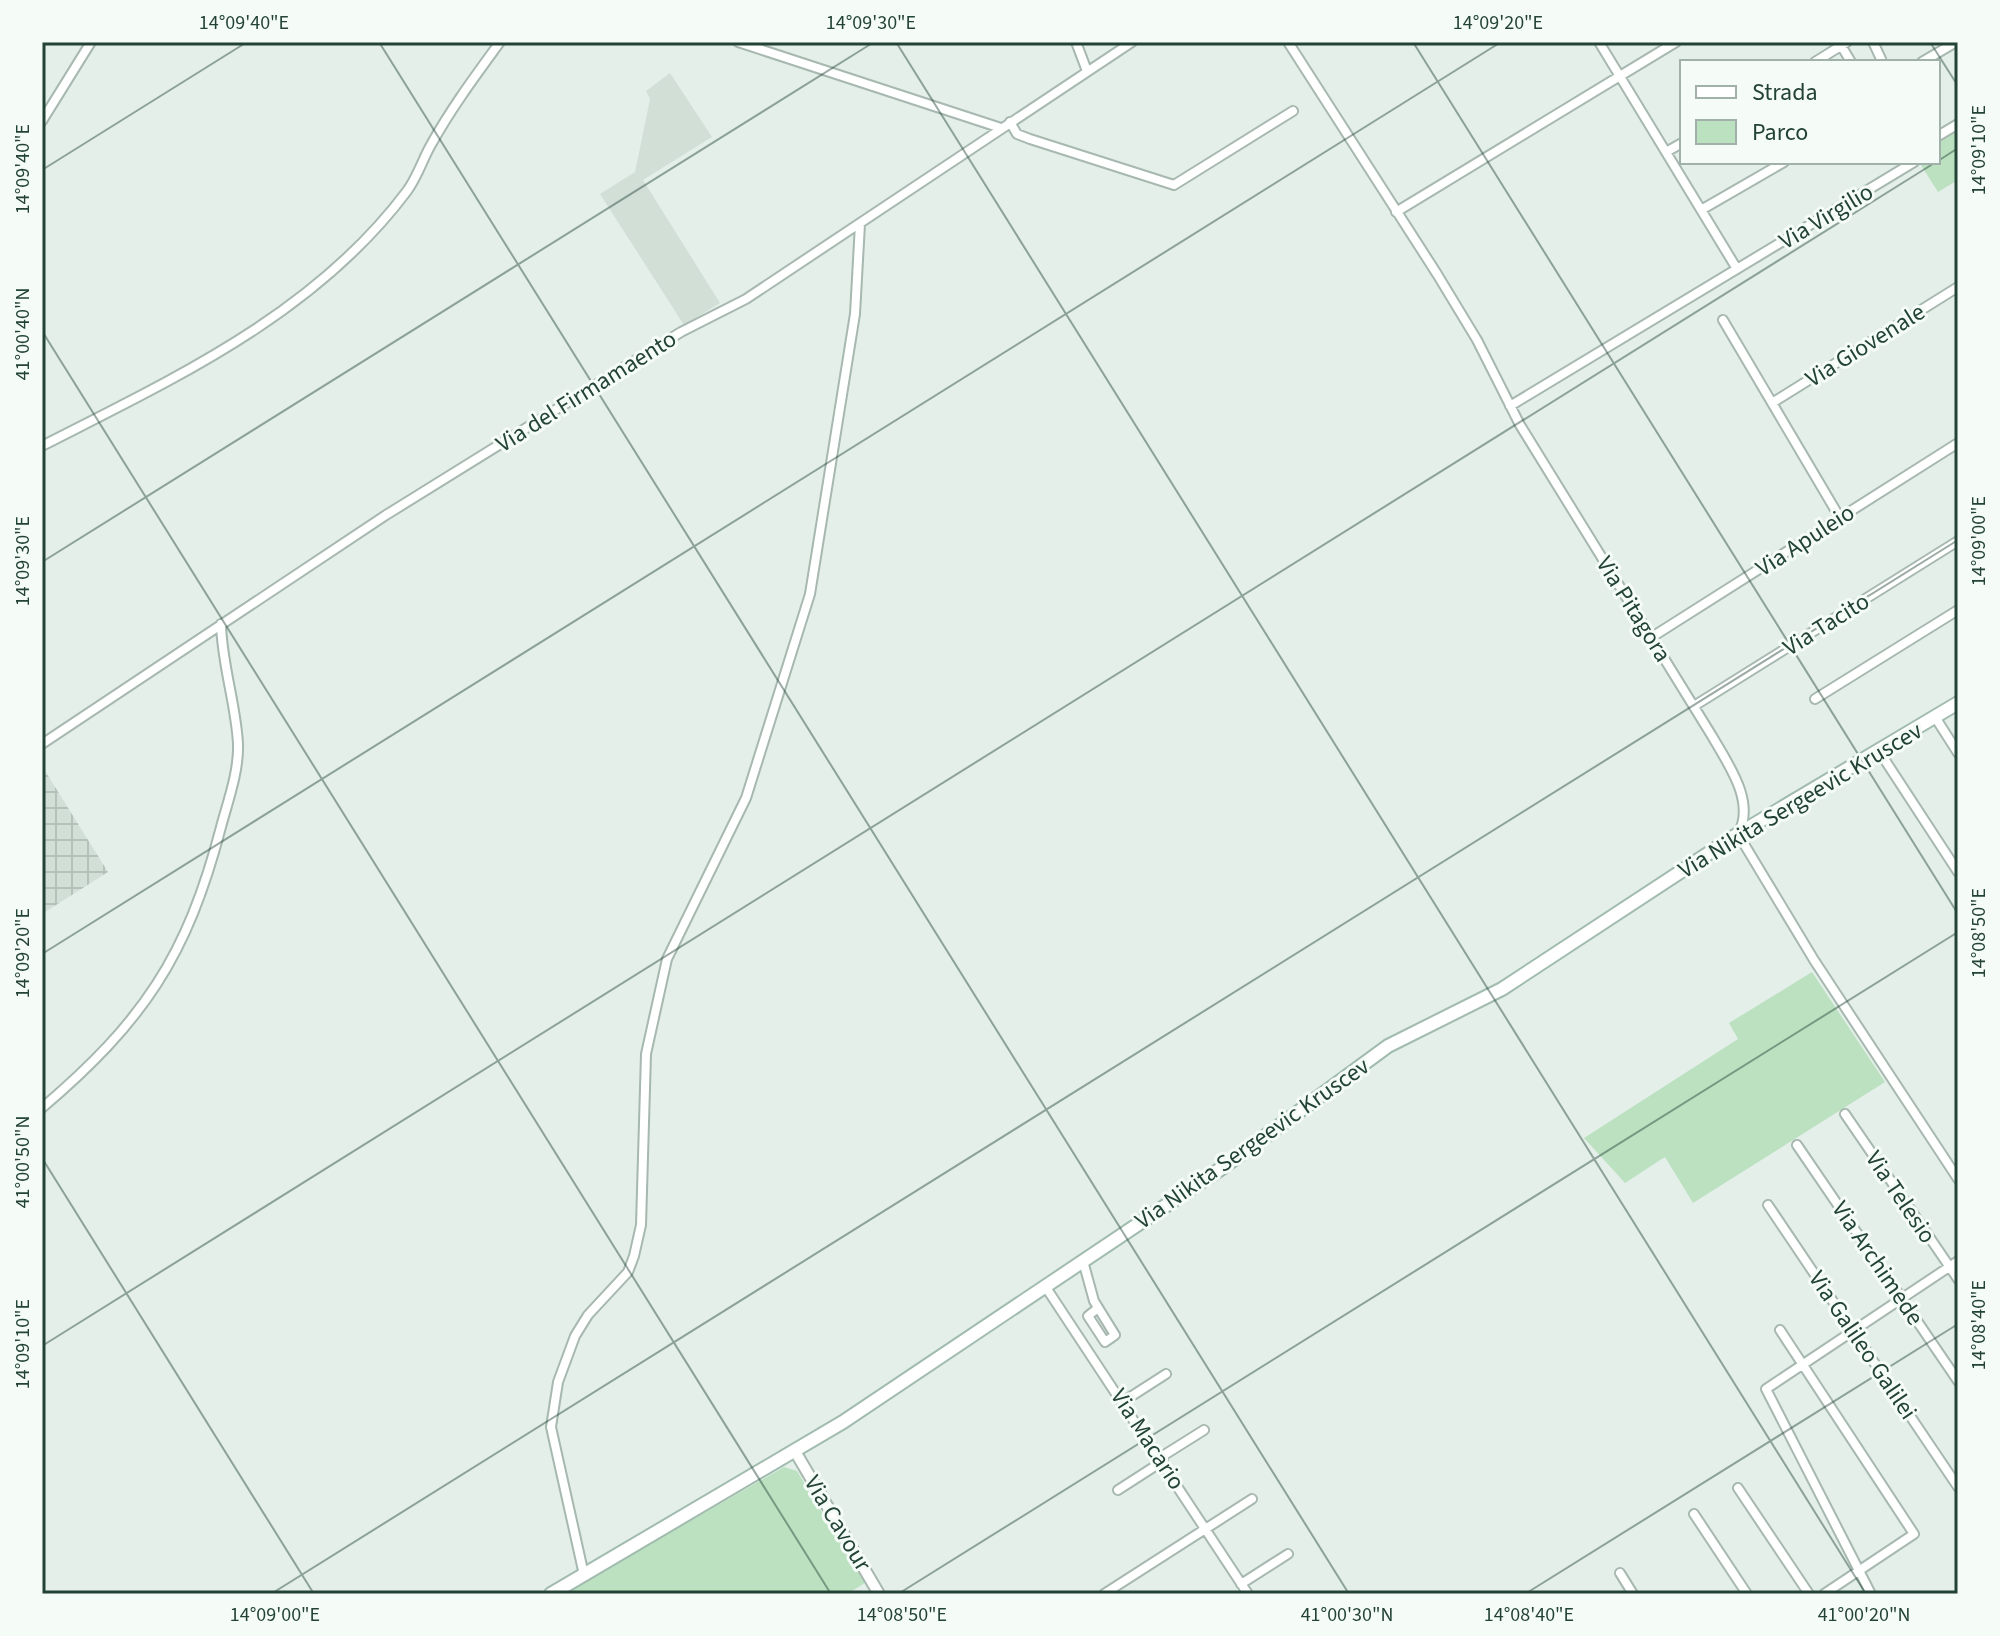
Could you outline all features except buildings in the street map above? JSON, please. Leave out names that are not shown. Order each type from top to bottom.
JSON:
[{"type":"main road","name":"Via Nikita Sergeevic Kruscev","points":[[551,1594],[796,1453],[1222,1168],[1388,1046],[1511,983],[1738,834],[1958,703]]},
{"type":"street","points":[[42,121],[91,42]]},
{"type":"street","points":[[42,446],[111,414],[200,364],[321,282],[350,255],[407,190],[452,110],[500,42]]},
{"type":"street","points":[[738,42],[1005,125],[1030,139],[1174,185],[1293,111]]},
{"type":"street","points":[[1076,42],[1087,71]]},
{"type":"street","name":"Via del Firmamaento","points":[[42,744],[473,461],[681,332],[746,299],[1132,42]]},
{"type":"street","name":"Via Pitagora","points":[[1288,42],[1477,340],[1510,406],[1735,778],[1744,806],[1743,824],[1738,834]]},
{"type":"street","points":[[1599,42],[1737,269]]},
{"type":"street","points":[[1396,212],[1676,42]]},
{"type":"street","points":[[1873,42],[1881,59]]},
{"type":"street","points":[[1925,60],[1956,42]]},
{"type":"street","points":[[1818,60],[1842,43]]},
{"type":"street","points":[[1940,135],[1958,124]]},
{"type":"street","points":[[1666,152],[1680,144]]},
{"type":"street","points":[[1701,210],[1781,164]]},
{"type":"street","name":"Via Virgilio","points":[[1510,406],[1911,164]]},
{"type":"street","points":[[584,1575],[551,1427],[553,1405],[575,1336],[588,1315],[628,1272],[634,1256],[641,1225],[646,1054],[667,959],[746,798],[810,594],[855,314],[860,224]]},
{"type":"street","name":"Via Giovenale","points":[[1772,403],[1958,287]]},
{"type":"street","points":[[1723,320],[1840,518]]},
{"type":"street","name":"Via Apuleio","points":[[1652,637],[1958,443]]},
{"type":"street","name":"Via Tacito","points":[[1694,706],[1958,541]]},
{"type":"street","points":[[1815,699],[1958,610]]},
{"type":"street","points":[[42,1108],[122,1034],[157,986],[183,940],[212,863],[238,746],[222,652],[221,624]]},
{"type":"street","points":[[1935,717],[1958,753]]},
{"type":"street","points":[[1879,751],[1958,872]]},
{"type":"street","points":[[1738,834],[1814,960],[1958,1179]]},
{"type":"street","name":"Via Telesio","points":[[1845,1114],[1958,1279]]},
{"type":"street","name":"Via Archimede","points":[[1797,1145],[1958,1381]]},
{"type":"street","name":"Via Galileo Galilei","points":[[1768,1205],[1958,1487]]},
{"type":"street","points":[[1083,1261],[1098,1308],[1115,1335],[1105,1342],[1088,1316],[1098,1308]]},
{"type":"street","points":[[1871,1594],[1766,1389],[1958,1261]]},
{"type":"street","name":"Via Macario","points":[[1045,1286],[1124,1401],[1248,1594]]},
{"type":"street","points":[[1780,1330],[1914,1534],[1824,1594]]},
{"type":"street","points":[[1087,1347],[1102,1337]]},
{"type":"street","points":[[1124,1401],[1166,1374]]},
{"type":"street","points":[[1118,1490],[1204,1430]]},
{"type":"street","name":"Via Cavour","points":[[796,1453],[879,1594]]},
{"type":"street","points":[[1738,1488],[1809,1594]]},
{"type":"street","points":[[1104,1594],[1252,1499]]},
{"type":"street","points":[[1694,1514],[1747,1594]]},
{"type":"street","points":[[1241,1584],[1288,1554]]},
{"type":"street","points":[[1620,1573],[1633,1594]]},
{"type":"shaded area","points":[[670,73],[712,137],[643,180],[720,303],[684,325],[600,194],[635,172],[650,99],[646,91]]},
{"type":"shaded area","points":[[42,766],[108,872],[42,914]]},
{"type":"green space","points":[[1958,128],[1958,180],[1938,192],[1920,164],[1940,164],[1940,140]]},
{"type":"green space","points":[[1812,972],[1885,1082],[1693,1203],[1665,1157],[1625,1183],[1584,1138],[1738,1039],[1729,1023]]},
{"type":"green space","points":[[784,1467],[797,1471],[865,1583],[847,1594],[563,1594]]}]
